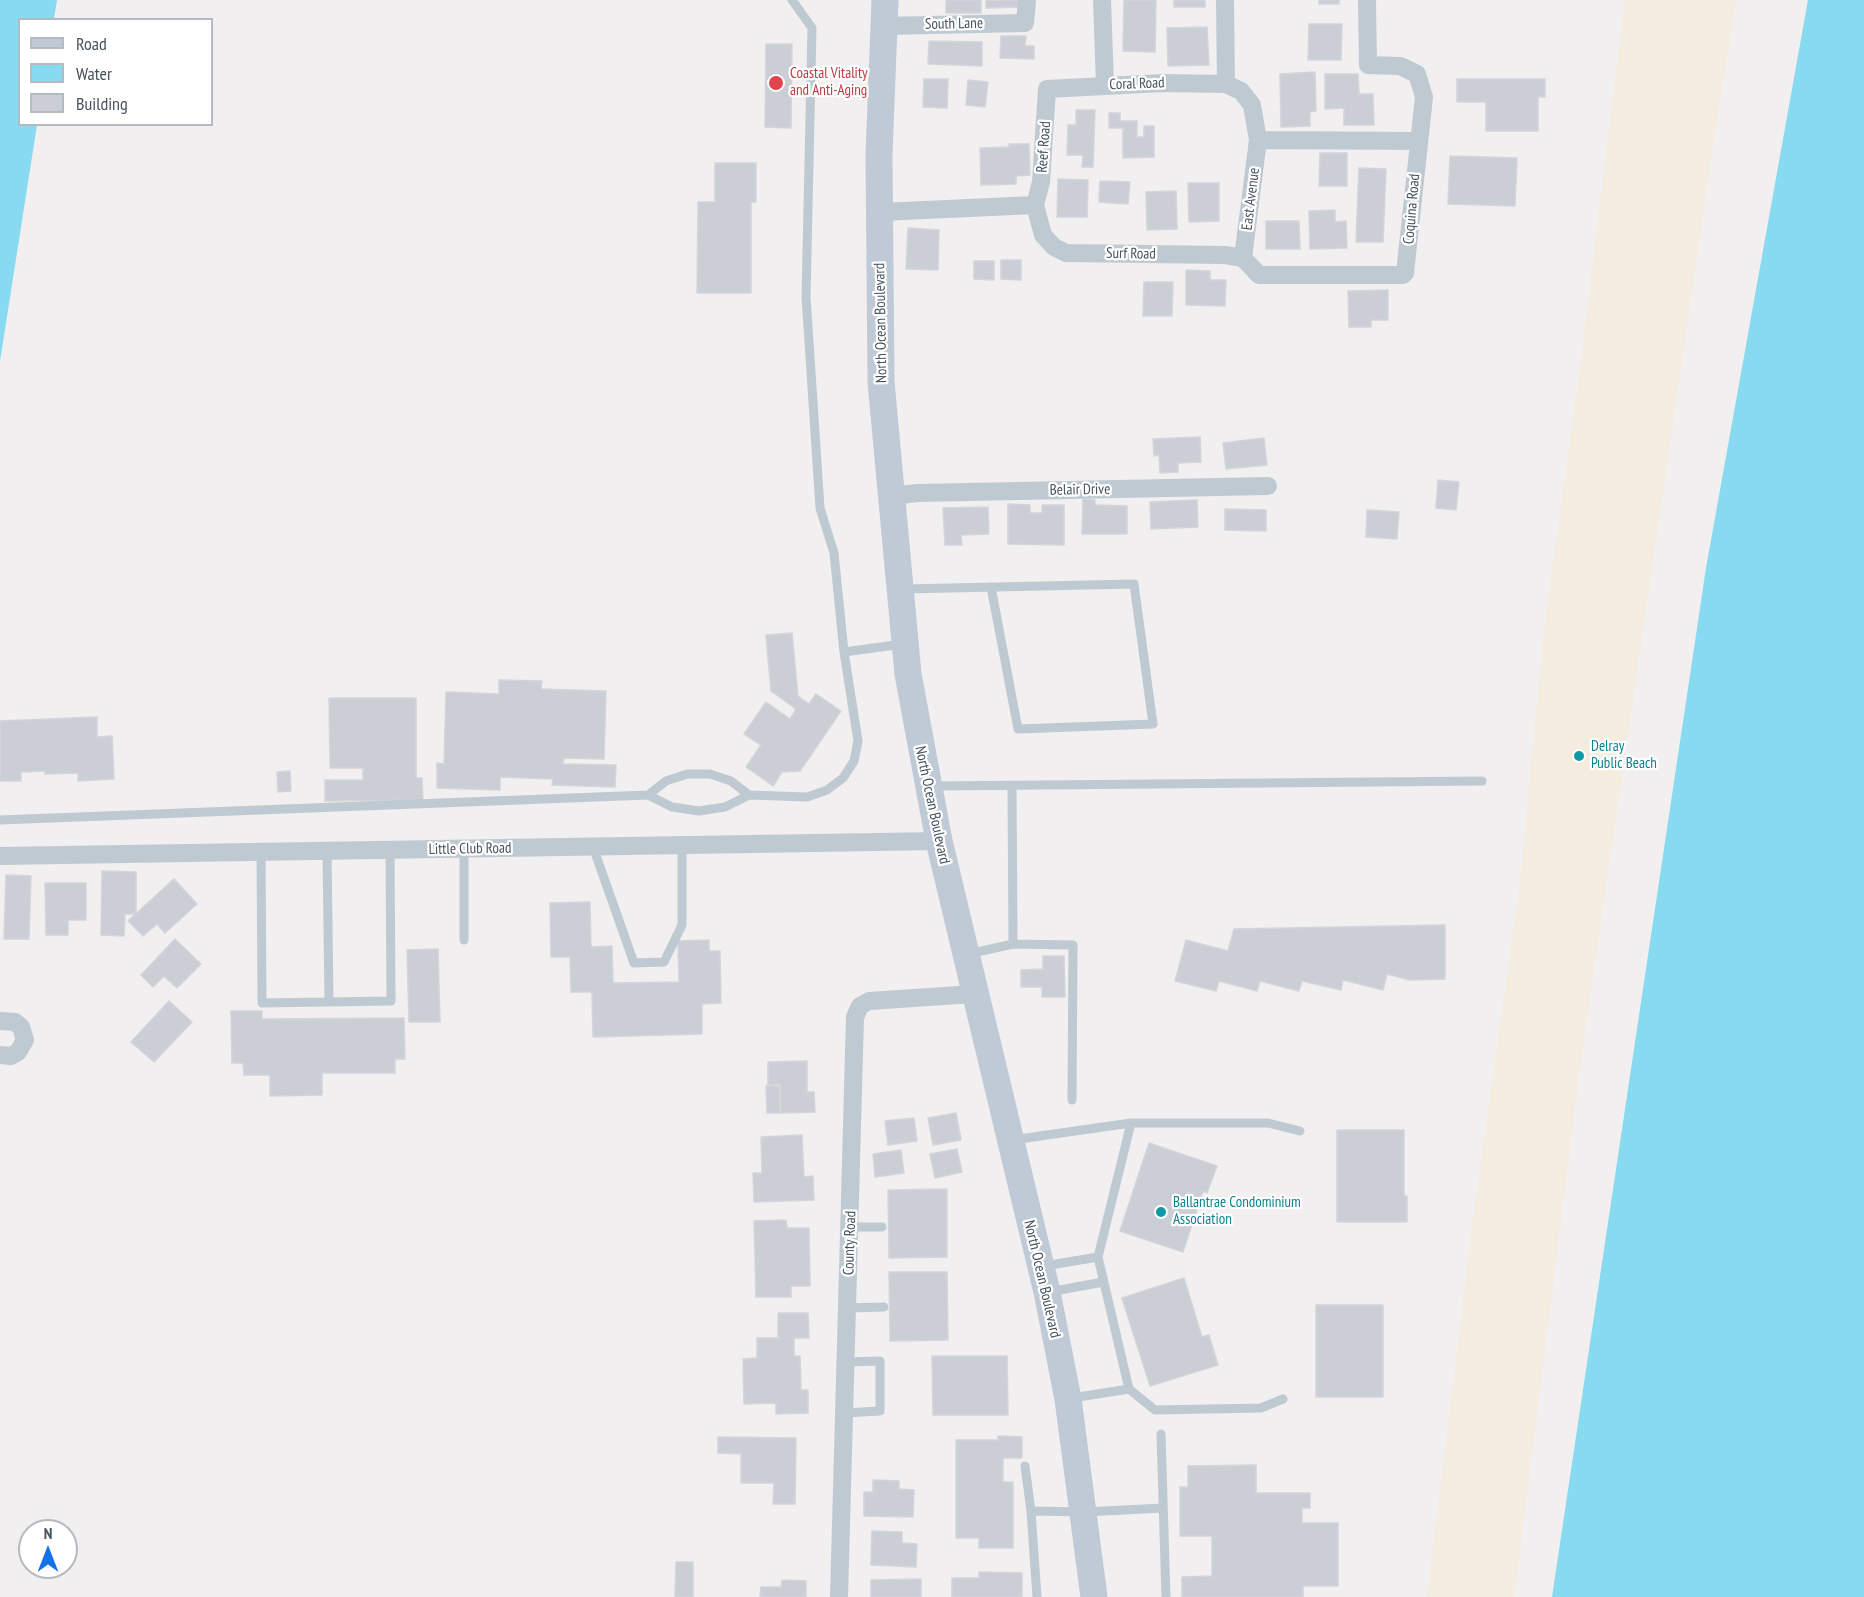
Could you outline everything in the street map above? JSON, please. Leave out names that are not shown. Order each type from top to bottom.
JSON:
[{"type":"main road","name":"North Ocean Boulevard","points":[[884,13],[879,154],[881,382],[898,589],[915,722],[939,841],[1043,1279],[1068,1399],[1085,1512],[1094,1597]]},
{"type":"street","name":"South Lane","points":[[884,13],[1026,23],[1028,0]]},
{"type":"street","points":[[1102,0],[1105,85]]},
{"type":"street","points":[[1225,0],[1226,84]]},
{"type":"street","name":"Coquina Road","points":[[1243,258],[1259,275],[1403,275],[1406,273],[1424,97],[1417,74],[1400,66],[1368,65],[1367,0]]},
{"type":"street","name":"Coral Road","points":[[1047,88],[1226,84]]},
{"type":"street","name":"East Avenue","points":[[1226,84],[1241,91],[1252,105],[1258,140],[1243,258]]},
{"type":"street","name":"Reef Road","points":[[1035,205],[1041,182],[1047,88]]},
{"type":"street","points":[[1258,140],[1418,141]]},
{"type":"street","points":[[880,212],[1035,205]]},
{"type":"street","name":"Surf Road","points":[[1035,205],[1043,235],[1054,247],[1066,253],[1225,255],[1243,258]]},
{"type":"street","name":"Belair Drive","points":[[891,496],[918,493],[1268,486]]},
{"type":"street","name":"Little Club Road","points":[[0,856],[939,841]]},
{"type":"street","name":"County Road","points":[[839,1597],[855,1017],[860,1006],[869,1001],[884,998],[955,997],[974,994]]},
{"type":"street","points":[[0,1021],[15,1022],[21,1026],[25,1040],[18,1052],[11,1056],[0,1055]]},
{"type":"lane","points":[[0,820],[648,795],[672,807],[699,811],[725,807],[749,795],[807,797],[827,790],[843,778],[854,761],[858,741],[844,652],[834,553],[819,508],[806,297],[812,28],[792,0]]},
{"type":"lane","points":[[898,589],[992,587],[1134,584],[1153,724],[1018,729],[992,587]]},
{"type":"lane","points":[[844,652],[905,644]]},
{"type":"lane","points":[[648,795],[666,781],[687,774],[710,774],[731,781],[749,795]]},
{"type":"lane","points":[[928,786],[1482,781]]},
{"type":"lane","points":[[1012,786],[1013,944]]},
{"type":"lane","points":[[593,847],[634,963],[664,962],[682,925],[682,846]]},
{"type":"lane","points":[[464,849],[464,940]]},
{"type":"lane","points":[[261,852],[262,1003],[329,1002],[391,1001],[390,850]]},
{"type":"lane","points":[[327,851],[329,1002]]},
{"type":"lane","points":[[965,955],[1013,944],[1073,945],[1072,1100]]},
{"type":"lane","points":[[1010,1141],[1131,1123],[1268,1123],[1300,1131]]},
{"type":"lane","points":[[1131,1123],[1098,1257],[1129,1389],[1155,1410],[1261,1408],[1283,1399]]},
{"type":"lane","points":[[850,1227],[882,1227]]},
{"type":"lane","points":[[1043,1279],[1098,1257]]},
{"type":"lane","points":[[1043,1279],[1103,1282]]},
{"type":"lane","points":[[848,1308],[884,1307]]},
{"type":"lane","points":[[844,1413],[880,1411],[880,1361],[846,1362]]},
{"type":"lane","points":[[1068,1399],[1129,1389]]},
{"type":"lane","points":[[1161,1434],[1166,1597]]},
{"type":"lane","points":[[1026,1466],[1037,1597]]},
{"type":"lane","points":[[1031,1511],[1085,1512],[1163,1508]]},
{"type":"sand","name":"Delray Public Beach","points":[[1625,0],[1736,0],[1580,1067],[1514,1597],[1427,1597],[1473,1219],[1520,882],[1544,629],[1578,383]]},
{"type":"water","points":[[0,0],[57,0],[54,18],[18,18],[18,126],[37,126],[0,361]]},
{"type":"water","points":[[1808,0],[1864,0],[1864,1597],[1552,1597],[1706,568]]},
{"type":"building","points":[[946,0],[981,0],[981,13],[946,13]]},
{"type":"building","points":[[986,0],[1020,0],[1020,7],[986,8]]},
{"type":"building","points":[[1124,0],[1156,0],[1155,52],[1123,51]]},
{"type":"building","points":[[1174,0],[1205,0],[1205,7],[1174,7]]},
{"type":"building","points":[[1319,0],[1339,0],[1339,4],[1319,4]]},
{"type":"building","points":[[1309,24],[1342,24],[1341,60],[1308,60]]},
{"type":"building","points":[[1207,27],[1209,65],[1168,66],[1167,28]]},
{"type":"building","points":[[1001,36],[1026,36],[1025,46],[1034,46],[1034,59],[1000,58]]},
{"type":"building","points":[[929,41],[982,42],[982,66],[928,64]]},
{"type":"building","points":[[766,44],[792,44],[791,128],[765,127]]},
{"type":"building","points":[[1315,72],[1316,111],[1310,112],[1310,126],[1281,127],[1280,74]]},
{"type":"building","points":[[1325,74],[1358,74],[1359,94],[1373,94],[1374,125],[1344,125],[1344,108],[1325,109]]},
{"type":"building","points":[[924,79],[948,79],[947,108],[923,107]]},
{"type":"building","points":[[1457,79],[1545,79],[1545,97],[1538,97],[1538,131],[1486,131],[1486,102],[1457,102]]},
{"type":"building","points":[[968,80],[988,82],[985,107],[966,105]]},
{"type":"building","points":[[1076,110],[1095,110],[1093,167],[1082,167],[1083,155],[1067,155],[1068,125],[1076,125]]},
{"type":"building","points":[[1109,113],[1120,113],[1120,121],[1137,121],[1137,137],[1144,137],[1144,126],[1154,126],[1154,157],[1123,158],[1123,128],[1109,128]]},
{"type":"building","points":[[1009,144],[1029,144],[1030,175],[1016,176],[1016,184],[981,185],[980,148],[1009,147]]},
{"type":"building","points":[[1320,153],[1347,153],[1347,186],[1319,186]]},
{"type":"building","points":[[1450,156],[1517,158],[1515,206],[1448,204]]},
{"type":"building","points":[[715,163],[756,163],[756,202],[751,202],[751,293],[697,293],[698,202],[715,202]]},
{"type":"building","points":[[1359,168],[1386,169],[1383,242],[1356,242]]},
{"type":"building","points":[[1058,179],[1088,180],[1087,217],[1057,217]]},
{"type":"building","points":[[1100,181],[1130,182],[1128,204],[1099,202]]},
{"type":"building","points":[[1188,183],[1219,183],[1219,221],[1189,222]]},
{"type":"building","points":[[1176,191],[1177,229],[1147,230],[1146,192]]},
{"type":"building","points":[[1335,210],[1335,222],[1346,221],[1347,248],[1310,249],[1309,211]]},
{"type":"building","points":[[1266,221],[1299,221],[1300,249],[1266,249]]},
{"type":"building","points":[[908,228],[939,230],[938,270],[906,269]]},
{"type":"building","points":[[1001,260],[1021,260],[1021,280],[1001,279]]},
{"type":"building","points":[[974,261],[994,261],[994,280],[974,279]]},
{"type":"building","points":[[1186,270],[1210,271],[1210,280],[1226,280],[1225,306],[1186,305]]},
{"type":"building","points":[[1144,282],[1173,282],[1172,316],[1143,316]]},
{"type":"building","points":[[1388,290],[1388,320],[1371,320],[1371,327],[1349,327],[1348,291]]},
{"type":"building","points":[[1200,437],[1201,462],[1178,463],[1178,472],[1160,473],[1159,455],[1154,456],[1153,439]]},
{"type":"building","points":[[1264,438],[1267,465],[1226,469],[1223,443]]},
{"type":"building","points":[[1438,480],[1459,482],[1456,510],[1436,508]]},
{"type":"building","points":[[1083,499],[1095,500],[1095,505],[1127,506],[1127,534],[1082,534]]},
{"type":"building","points":[[1197,500],[1198,527],[1151,529],[1150,502]]},
{"type":"building","points":[[1008,504],[1030,505],[1030,513],[1042,513],[1042,505],[1064,505],[1064,545],[1008,544]]},
{"type":"building","points":[[988,507],[989,534],[961,535],[962,545],[945,545],[943,508]]},
{"type":"building","points":[[1225,509],[1266,510],[1266,531],[1225,530]]},
{"type":"building","points":[[1367,510],[1399,512],[1397,539],[1366,537]]},
{"type":"building","points":[[792,633],[798,696],[809,704],[816,694],[841,711],[800,771],[782,772],[773,786],[746,767],[761,745],[744,734],[766,702],[790,719],[796,709],[771,691],[766,635]]},
{"type":"building","points":[[499,680],[542,681],[541,689],[606,691],[604,759],[564,758],[563,764],[616,765],[615,787],[552,785],[553,779],[500,777],[500,790],[437,788],[437,763],[444,764],[446,692],[499,694]]},
{"type":"building","points":[[329,698],[416,698],[416,778],[422,778],[423,800],[325,801],[325,780],[363,780],[363,768],[330,768]]},
{"type":"building","points":[[97,717],[97,737],[112,736],[114,779],[78,781],[78,773],[45,774],[45,771],[21,772],[21,781],[0,781],[0,721]]},
{"type":"building","points":[[290,771],[291,791],[278,792],[277,772]]},
{"type":"building","points":[[102,871],[136,872],[136,914],[125,914],[124,936],[101,935]]},
{"type":"building","points":[[6,875],[31,876],[29,939],[4,939]]},
{"type":"building","points":[[174,879],[197,904],[165,933],[157,924],[143,936],[128,921]]},
{"type":"building","points":[[45,883],[86,883],[86,920],[68,920],[68,935],[46,935]]},
{"type":"building","points":[[590,902],[591,947],[612,946],[613,983],[679,982],[678,941],[709,940],[709,951],[720,951],[721,1003],[702,1004],[702,1034],[593,1037],[592,992],[571,992],[570,957],[551,957],[550,903]]},
{"type":"building","points":[[1445,925],[1445,979],[1410,980],[1387,974],[1383,990],[1343,980],[1341,990],[1302,981],[1299,991],[1260,981],[1257,991],[1219,981],[1216,991],[1175,981],[1186,940],[1228,951],[1234,929]]},
{"type":"building","points":[[175,939],[201,964],[177,988],[164,976],[153,987],[141,975]]},
{"type":"building","points":[[438,949],[440,1022],[409,1022],[407,950]]},
{"type":"building","points":[[1043,956],[1064,956],[1065,997],[1042,997],[1042,987],[1021,987],[1021,970],[1043,969]]},
{"type":"building","points":[[169,1001],[192,1022],[154,1062],[131,1042]]},
{"type":"building","points":[[231,1011],[262,1011],[262,1019],[404,1018],[405,1059],[395,1059],[395,1073],[322,1073],[322,1095],[270,1096],[270,1075],[244,1075],[243,1063],[232,1063]]},
{"type":"building","points":[[807,1061],[807,1092],[814,1092],[815,1112],[781,1113],[780,1084],[768,1085],[768,1062]]},
{"type":"building","points":[[766,1086],[779,1086],[780,1113],[767,1113]]},
{"type":"building","points":[[956,1113],[961,1140],[933,1145],[928,1118]]},
{"type":"building","points":[[914,1118],[917,1141],[888,1145],[885,1121]]},
{"type":"building","points":[[1337,1130],[1404,1130],[1404,1196],[1407,1196],[1407,1222],[1337,1222]]},
{"type":"building","points":[[802,1135],[804,1177],[813,1176],[814,1200],[754,1202],[753,1173],[762,1173],[761,1137]]},
{"type":"building","name":"Ballantrae Condominium Association","points":[[1149,1143],[1217,1166],[1207,1193],[1203,1191],[1183,1252],[1120,1231]]},
{"type":"building","points":[[957,1149],[962,1172],[935,1178],[930,1154]]},
{"type":"building","points":[[901,1150],[904,1173],[875,1177],[873,1154]]},
{"type":"building","points":[[947,1189],[947,1257],[889,1258],[888,1190]]},
{"type":"building","points":[[786,1220],[787,1228],[809,1228],[810,1286],[791,1286],[791,1297],[756,1297],[754,1221]]},
{"type":"building","points":[[889,1272],[947,1272],[948,1340],[890,1341]]},
{"type":"building","points":[[1184,1278],[1202,1337],[1209,1335],[1218,1365],[1150,1386],[1122,1298]]},
{"type":"building","points":[[1316,1305],[1383,1305],[1383,1397],[1316,1397]]},
{"type":"building","points":[[778,1313],[808,1313],[809,1338],[794,1338],[794,1356],[800,1356],[801,1390],[808,1390],[808,1413],[776,1414],[776,1403],[744,1404],[743,1359],[757,1358],[757,1338],[778,1338]]},
{"type":"building","points":[[932,1356],[1007,1356],[1008,1415],[933,1415]]},
{"type":"building","points":[[998,1436],[1022,1437],[1022,1458],[1003,1458],[1003,1482],[1013,1482],[1013,1548],[979,1548],[979,1538],[956,1538],[956,1440],[998,1440]]},
{"type":"building","points":[[718,1437],[796,1438],[795,1504],[773,1504],[774,1483],[741,1483],[741,1454],[718,1453]]},
{"type":"building","points":[[1256,1465],[1256,1493],[1310,1493],[1310,1508],[1302,1508],[1302,1523],[1338,1523],[1338,1586],[1303,1586],[1303,1597],[1182,1597],[1182,1577],[1212,1576],[1212,1536],[1180,1536],[1180,1487],[1188,1487],[1188,1466]]},
{"type":"building","points":[[873,1480],[899,1481],[899,1489],[914,1490],[913,1517],[864,1516],[864,1492],[873,1492]]},
{"type":"building","points":[[872,1531],[902,1532],[902,1543],[917,1544],[916,1567],[871,1565]]},
{"type":"building","points":[[676,1562],[693,1562],[693,1597],[675,1597]]},
{"type":"building","points":[[979,1572],[1022,1573],[1022,1597],[952,1597],[952,1578],[979,1578]]},
{"type":"building","points":[[921,1579],[921,1597],[871,1597],[871,1580]]},
{"type":"building","points":[[782,1580],[806,1581],[806,1597],[760,1597],[761,1587],[781,1587]]},
{"type":"place","name":"Coastal Vitality and Anti-Aging","points":[[776,83]]},
{"type":"place","name":"Delray Public Beach","points":[[1579,756]]},
{"type":"place","name":"Ballantrae Condominium Association","points":[[1161,1212]]}]
